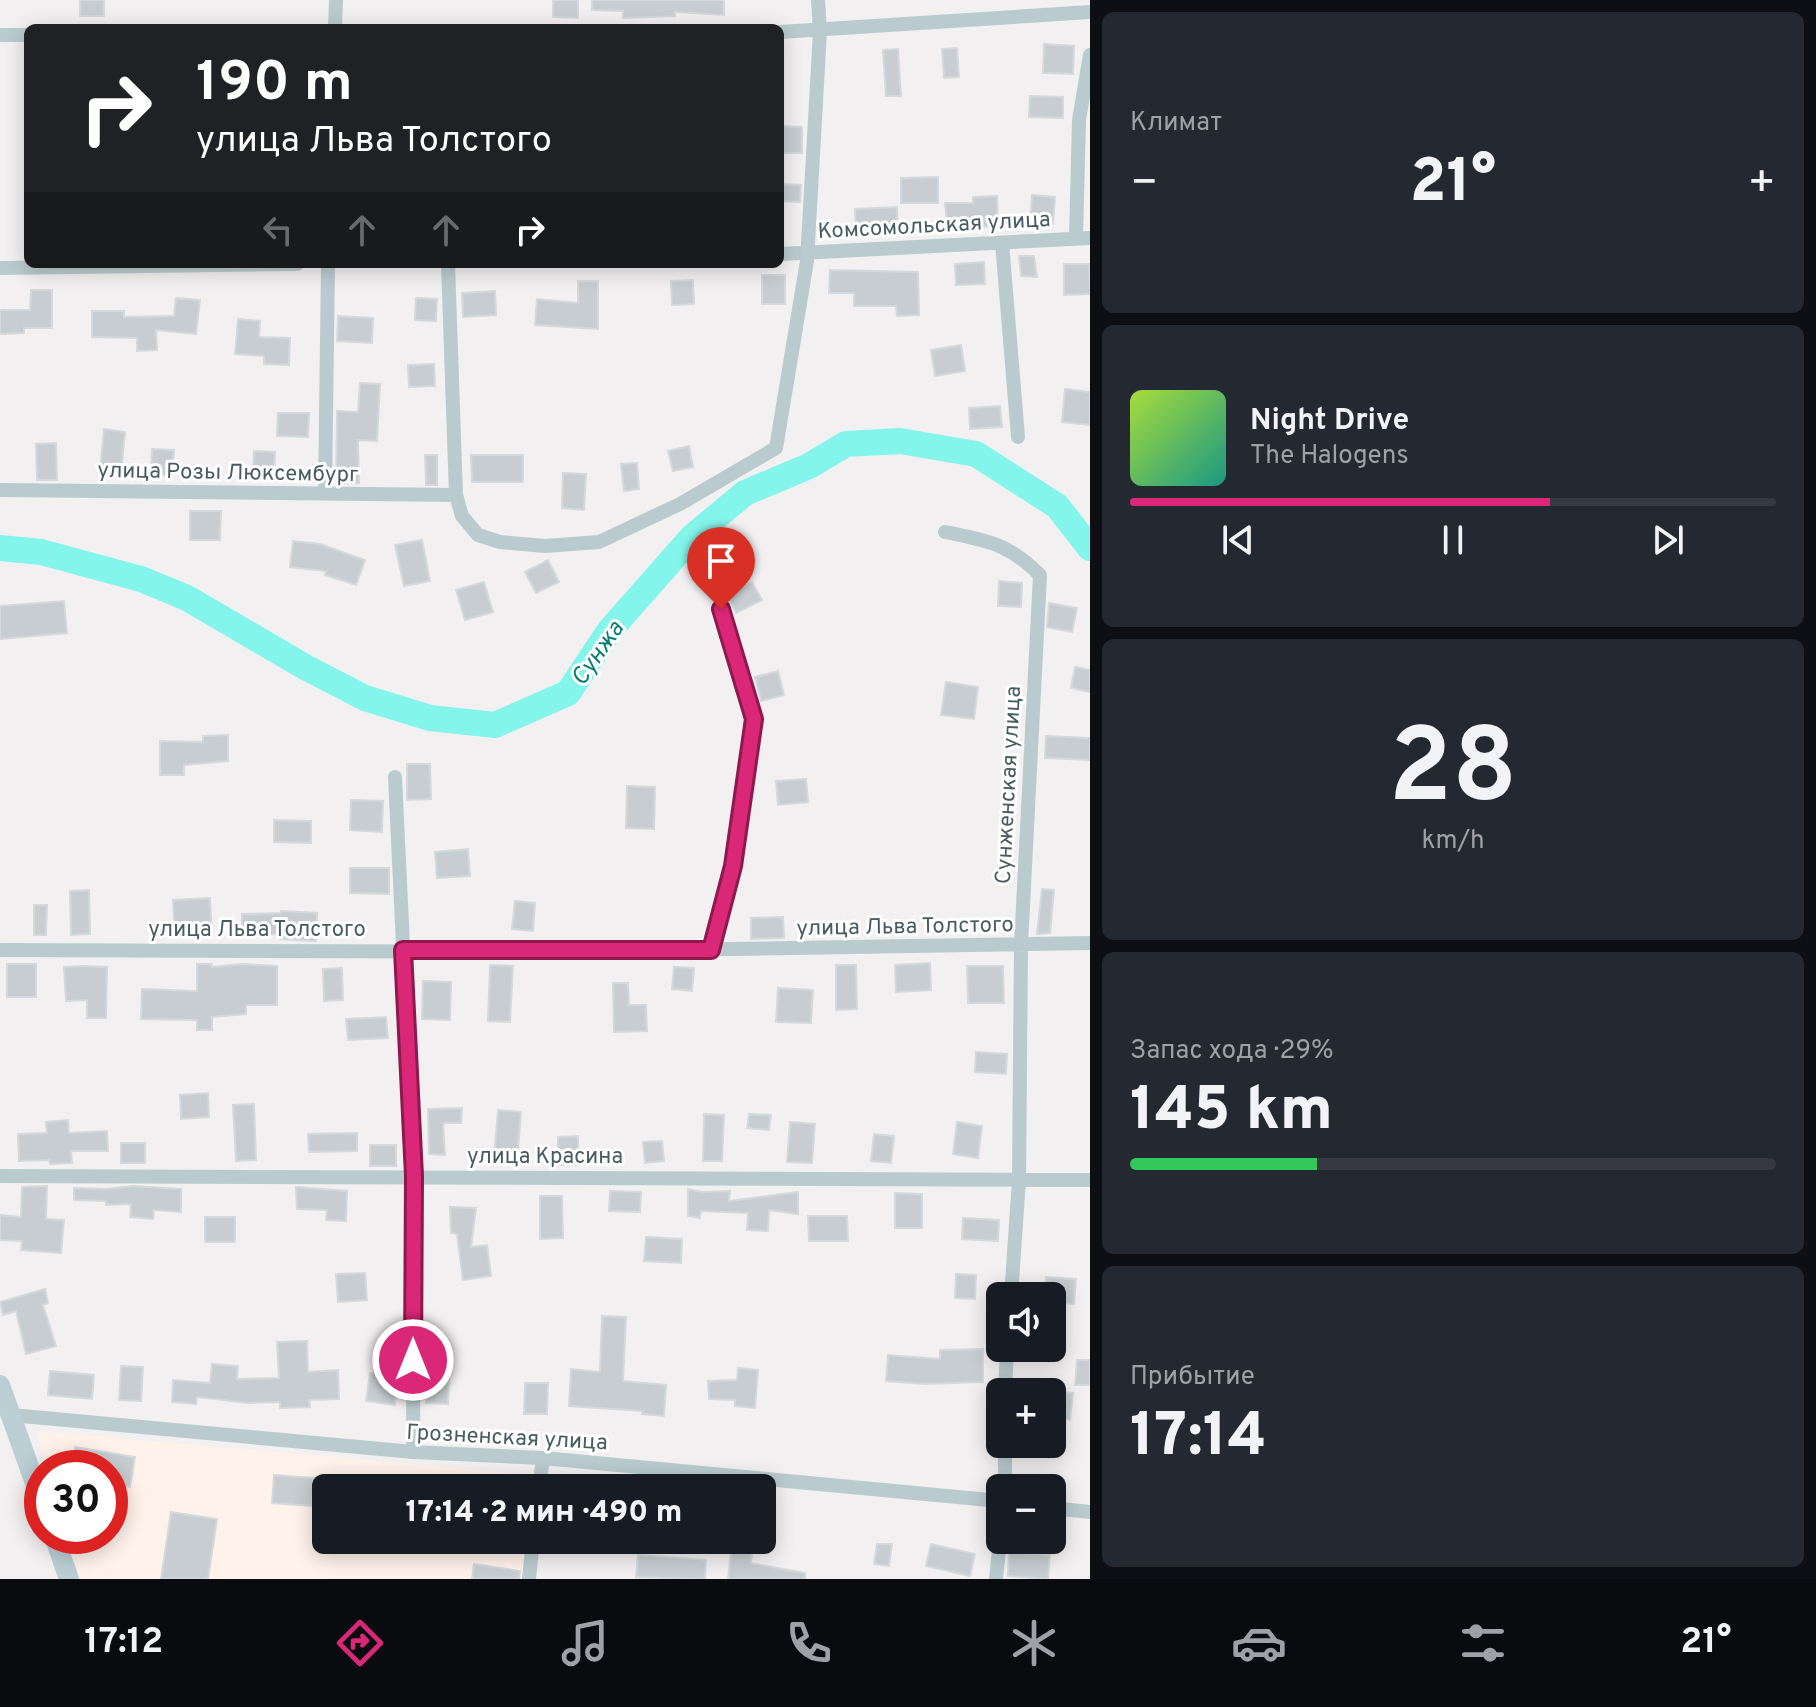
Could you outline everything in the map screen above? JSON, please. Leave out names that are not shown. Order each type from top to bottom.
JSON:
[{"type":"street","points":[[335,24],[336,0]]},
{"type":"street","points":[[448,268],[456,495],[462,516],[478,535],[500,542],[545,546],[599,542],[680,504],[776,448],[808,253],[820,31],[818,0]]},
{"type":"street","points":[[784,32],[1090,12]]},
{"type":"street","points":[[0,35],[24,35]]},
{"type":"street","points":[[1083,238],[1079,120],[1090,55]]},
{"type":"street","name":"Комсомольская улица","points":[[784,254],[1083,238]]},
{"type":"street","points":[[1002,243],[1018,437]]},
{"type":"street","points":[[0,268],[24,268]]},
{"type":"street","points":[[325,494],[328,268]]},
{"type":"street","name":"улица Розы Люксембург","points":[[0,490],[456,495]]},
{"type":"street","name":"Сунженская улица","points":[[945,532],[987,541],[1019,554],[1040,575],[1021,945],[1019,1180],[1012,1282]]},
{"type":"street","points":[[711,950],[733,866],[754,719],[721,609]]},
{"type":"street","points":[[395,777],[414,1176],[413,1452]]},
{"type":"street","name":"улица Льва Толстого","points":[[0,950],[711,950],[1090,943]]},
{"type":"street","name":"улица Красина","points":[[0,1176],[1090,1180]]},
{"type":"street","points":[[0,1385],[24,1452]]},
{"type":"street","name":"Грозненская улица","points":[[11,1415],[413,1452],[543,1458],[986,1500]]},
{"type":"street","points":[[541,1474],[543,1458]]},
{"type":"street","points":[[1066,1509],[1090,1512]]},
{"type":"street","points":[[60,1554],[69,1579]]},
{"type":"street","points":[[529,1579],[532,1554]]},
{"type":"street","points":[[996,1579],[999,1554]]},
{"type":"shaded area","points":[[37,1431],[527,1474],[312,1474],[312,1554],[526,1554],[522,1579],[80,1579],[72,1554],[128,1554],[128,1450],[42,1450]]},
{"type":"building","points":[[80,0],[104,0],[104,16],[80,16]]},
{"type":"building","points":[[553,0],[578,0],[578,18],[553,17]]},
{"type":"building","points":[[592,0],[724,0],[724,15],[675,12],[675,16],[623,18],[623,11],[592,10]]},
{"type":"building","points":[[1044,44],[1074,46],[1073,74],[1043,73]]},
{"type":"building","points":[[957,48],[959,77],[944,78],[942,49]]},
{"type":"building","points":[[898,49],[901,96],[886,96],[883,50]]},
{"type":"building","points":[[1030,96],[1063,97],[1063,118],[1029,117]]},
{"type":"building","points":[[784,126],[802,127],[802,153],[784,153]]},
{"type":"building","points":[[938,177],[938,203],[901,203],[901,178]]},
{"type":"building","points":[[784,184],[801,185],[800,202],[784,201]]},
{"type":"building","points":[[1032,195],[1055,197],[1053,224],[1030,222]]},
{"type":"building","points":[[997,196],[998,226],[974,227],[974,222],[947,222],[945,203],[973,203],[973,197]]},
{"type":"building","points":[[897,207],[898,234],[856,236],[855,209]]},
{"type":"building","points":[[1019,256],[1034,256],[1037,277],[1021,276]]},
{"type":"building","points":[[984,262],[985,284],[956,285],[955,264]]},
{"type":"building","points":[[1064,264],[1089,264],[1090,294],[1064,295]]},
{"type":"building","points":[[830,270],[918,272],[919,315],[897,316],[896,306],[854,306],[854,293],[829,293]]},
{"type":"building","points":[[762,275],[785,275],[785,304],[762,304]]},
{"type":"building","points":[[693,280],[694,304],[672,305],[671,281]]},
{"type":"building","points":[[578,281],[598,281],[598,329],[535,325],[537,299],[578,303]]},
{"type":"building","points":[[31,290],[52,290],[52,328],[24,328],[24,333],[0,334],[0,310],[30,310]]},
{"type":"building","points":[[495,291],[496,315],[463,317],[462,293]]},
{"type":"building","points":[[176,298],[200,300],[196,334],[156,330],[157,350],[137,351],[137,338],[92,337],[92,311],[124,311],[124,317],[174,316]]},
{"type":"building","points":[[416,298],[437,299],[436,321],[415,320]]},
{"type":"building","points":[[338,316],[373,318],[372,343],[337,341]]},
{"type":"building","points":[[238,319],[260,321],[259,337],[290,338],[289,365],[264,364],[264,356],[235,354]]},
{"type":"building","points":[[961,345],[965,371],[935,376],[931,350]]},
{"type":"building","points":[[434,364],[435,386],[409,387],[408,365]]},
{"type":"building","points":[[360,383],[380,384],[377,441],[358,440],[359,483],[336,484],[337,411],[358,412]]},
{"type":"building","points":[[1065,389],[1090,392],[1090,425],[1062,422]]},
{"type":"building","points":[[1000,406],[1002,427],[970,429],[969,408]]},
{"type":"building","points":[[278,413],[309,413],[308,437],[277,436]]},
{"type":"building","points":[[104,429],[125,432],[121,474],[100,472]]},
{"type":"building","points":[[56,443],[57,480],[37,480],[36,444]]},
{"type":"building","points":[[689,446],[693,467],[673,471],[668,451]]},
{"type":"building","points":[[152,449],[174,450],[172,476],[151,474]]},
{"type":"building","points":[[254,451],[275,452],[274,476],[253,475]]},
{"type":"building","points":[[425,455],[437,455],[437,485],[426,485]]},
{"type":"building","points":[[471,455],[523,455],[523,482],[472,482]]},
{"type":"building","points":[[637,463],[639,489],[624,491],[621,464]]},
{"type":"building","points":[[563,473],[586,474],[584,510],[562,508]]},
{"type":"building","points":[[190,511],[221,511],[220,540],[190,540]]},
{"type":"building","points":[[422,540],[430,581],[404,586],[395,545]]},
{"type":"building","points":[[293,541],[320,544],[365,560],[356,585],[325,575],[326,571],[290,567]]},
{"type":"building","points":[[548,560],[559,582],[536,593],[525,572]]},
{"type":"building","points":[[999,581],[1022,583],[1021,607],[998,606]]},
{"type":"building","points":[[484,582],[493,612],[465,620],[456,590]]},
{"type":"building","points":[[752,582],[762,600],[736,613],[727,595]]},
{"type":"building","points":[[64,601],[67,633],[0,639],[0,606]]},
{"type":"building","points":[[1049,603],[1077,608],[1072,632],[1047,627]]},
{"type":"building","points":[[1075,667],[1090,670],[1090,692],[1071,688]]},
{"type":"building","points":[[778,671],[784,695],[761,701],[755,677]]},
{"type":"building","points":[[946,682],[978,687],[974,719],[941,715]]},
{"type":"building","points":[[228,735],[228,761],[184,765],[184,775],[160,775],[160,741],[203,742],[203,736]]},
{"type":"building","points":[[1046,736],[1090,738],[1090,760],[1045,758]]},
{"type":"building","points":[[407,764],[430,764],[431,799],[407,800]]},
{"type":"building","points":[[806,779],[808,802],[778,805],[776,781]]},
{"type":"building","points":[[627,786],[655,787],[654,829],[626,828]]},
{"type":"building","points":[[351,800],[383,801],[382,832],[350,830]]},
{"type":"building","points":[[274,820],[311,821],[311,843],[274,842]]},
{"type":"building","points":[[468,849],[470,876],[437,878],[435,852]]},
{"type":"building","points":[[350,868],[389,868],[389,894],[350,893]]},
{"type":"building","points":[[1042,889],[1054,890],[1050,933],[1037,934]]},
{"type":"building","points":[[89,890],[90,934],[71,935],[70,891]]},
{"type":"building","points":[[210,898],[212,935],[175,938],[173,900]]},
{"type":"building","points":[[515,901],[535,903],[533,931],[512,929]]},
{"type":"building","points":[[34,905],[47,905],[46,935],[34,935]]},
{"type":"building","points":[[281,911],[317,913],[316,941],[280,939],[280,934],[242,935],[242,914]]},
{"type":"building","points":[[783,917],[784,938],[751,939],[751,918]]},
{"type":"building","points":[[930,963],[931,990],[896,992],[895,965]]},
{"type":"building","points":[[7,964],[36,964],[36,997],[7,997]]},
{"type":"building","points":[[197,964],[212,964],[212,967],[242,964],[277,966],[277,1005],[246,1005],[246,1014],[212,1017],[212,1030],[197,1030],[197,1020],[141,1019],[142,989],[197,991]]},
{"type":"building","points":[[490,965],[513,966],[510,1022],[488,1021]]},
{"type":"building","points":[[836,965],[856,965],[857,1009],[836,1010]]},
{"type":"building","points":[[967,966],[1003,966],[1004,1003],[968,1003]]},
{"type":"building","points":[[64,967],[107,967],[106,1018],[87,1018],[87,1000],[66,1001]]},
{"type":"building","points":[[674,967],[694,968],[692,991],[672,989]]},
{"type":"building","points":[[342,968],[343,1000],[324,1001],[323,969]]},
{"type":"building","points":[[423,981],[451,982],[450,1020],[422,1019]]},
{"type":"building","points":[[613,983],[628,983],[629,1005],[646,1005],[647,1031],[614,1032]]},
{"type":"building","points":[[778,988],[813,990],[811,1023],[776,1022]]},
{"type":"building","points":[[386,1017],[388,1038],[348,1040],[346,1019]]},
{"type":"building","points":[[976,1052],[1007,1054],[1006,1074],[975,1072]]},
{"type":"building","points":[[208,1093],[209,1117],[181,1119],[180,1095]]},
{"type":"building","points":[[254,1104],[256,1160],[236,1161],[233,1105]]},
{"type":"building","points":[[462,1108],[461,1123],[443,1123],[445,1155],[429,1154],[428,1109]]},
{"type":"building","points":[[498,1110],[521,1112],[517,1161],[494,1159]]},
{"type":"building","points":[[704,1114],[724,1115],[722,1161],[703,1161]]},
{"type":"building","points":[[749,1114],[771,1115],[769,1130],[747,1128]]},
{"type":"building","points":[[68,1120],[69,1133],[107,1131],[108,1151],[71,1151],[72,1163],[19,1161],[18,1134],[47,1133],[46,1122]]},
{"type":"building","points":[[790,1122],[815,1124],[812,1163],[787,1162]]},
{"type":"building","points":[[957,1122],[982,1126],[978,1158],[953,1154]]},
{"type":"building","points":[[357,1133],[357,1151],[309,1152],[308,1134]]},
{"type":"building","points":[[874,1134],[894,1136],[891,1163],[871,1161]]},
{"type":"building","points":[[578,1136],[578,1165],[558,1165],[558,1137]]},
{"type":"building","points":[[662,1141],[664,1161],[645,1163],[643,1142]]},
{"type":"building","points":[[121,1143],[145,1143],[145,1163],[121,1163]]},
{"type":"building","points":[[370,1145],[396,1145],[396,1166],[370,1166]]},
{"type":"building","points":[[47,1186],[46,1219],[64,1220],[61,1253],[21,1250],[22,1241],[0,1240],[0,1215],[21,1217],[22,1187]]},
{"type":"building","points":[[133,1186],[181,1189],[181,1212],[154,1210],[153,1219],[130,1217],[131,1204],[106,1205],[106,1201],[74,1200],[74,1188]]},
{"type":"building","points":[[296,1187],[347,1191],[346,1221],[326,1220],[327,1210],[297,1209]]},
{"type":"building","points":[[688,1189],[730,1191],[729,1201],[798,1192],[798,1214],[769,1210],[768,1231],[747,1230],[748,1213],[701,1211],[700,1218],[688,1216]]},
{"type":"building","points":[[610,1191],[641,1192],[640,1212],[609,1211]]},
{"type":"building","points":[[895,1193],[922,1194],[922,1228],[895,1228]]},
{"type":"building","points":[[540,1196],[562,1196],[563,1238],[540,1239]]},
{"type":"building","points":[[450,1207],[476,1208],[471,1247],[487,1245],[491,1276],[463,1280],[457,1234],[451,1233]]},
{"type":"building","points":[[808,1216],[847,1216],[848,1241],[809,1241]]},
{"type":"building","points":[[205,1217],[235,1217],[235,1242],[205,1242]]},
{"type":"building","points":[[963,1218],[999,1220],[998,1241],[962,1239]]},
{"type":"building","points":[[646,1237],[682,1239],[681,1263],[644,1261]]},
{"type":"building","points":[[365,1273],[367,1300],[338,1302],[336,1274]]},
{"type":"building","points":[[956,1274],[976,1275],[975,1299],[955,1298]]},
{"type":"building","points":[[1046,1277],[1076,1279],[1074,1304],[1066,1303],[1066,1282],[1046,1282]]},
{"type":"building","points":[[45,1289],[48,1303],[43,1305],[56,1346],[26,1354],[16,1311],[3,1315],[0,1302]]},
{"type":"building","points":[[602,1316],[626,1317],[623,1381],[666,1385],[664,1416],[642,1414],[643,1411],[569,1406],[571,1369],[600,1372]]},
{"type":"building","points":[[307,1341],[308,1372],[338,1370],[339,1399],[309,1400],[310,1407],[280,1408],[280,1402],[248,1403],[197,1397],[196,1404],[172,1402],[173,1380],[210,1383],[212,1364],[238,1366],[237,1379],[279,1378],[277,1342]]},
{"type":"building","points":[[983,1349],[983,1382],[925,1384],[886,1381],[888,1355],[940,1359],[940,1350]]},
{"type":"building","points":[[428,1355],[450,1356],[448,1404],[426,1403]]},
{"type":"building","points":[[1077,1360],[1090,1360],[1090,1385],[1075,1385]]},
{"type":"building","points":[[121,1366],[143,1367],[141,1401],[119,1400]]},
{"type":"building","points":[[738,1368],[758,1370],[755,1408],[735,1406],[735,1400],[709,1399],[708,1381],[737,1380]]},
{"type":"building","points":[[50,1371],[94,1375],[92,1399],[48,1395]]},
{"type":"building","points":[[370,1373],[398,1376],[395,1405],[366,1401]]},
{"type":"building","points":[[525,1383],[548,1383],[547,1414],[524,1414]]},
{"type":"building","points":[[1066,1392],[1073,1393],[1070,1420],[1066,1420]]},
{"type":"building","points":[[128,1456],[135,1457],[128,1487]]},
{"type":"building","points":[[274,1475],[312,1478],[312,1506],[272,1503]]},
{"type":"building","points":[[171,1512],[217,1519],[208,1579],[161,1579]]},
{"type":"building","points":[[877,1544],[892,1544],[889,1566],[874,1564]]},
{"type":"building","points":[[931,1544],[975,1554],[970,1576],[926,1566]]},
{"type":"building","points":[[731,1554],[752,1554],[751,1563],[805,1573],[805,1579],[728,1579]]},
{"type":"building","points":[[1009,1554],[1050,1555],[1048,1579],[1008,1576]]},
{"type":"building","points":[[638,1555],[706,1560],[705,1579],[636,1577]]},
{"type":"building","points":[[474,1564],[520,1571],[519,1579],[472,1579]]},
{"type":"waterway","name":"Сунжа","points":[[0,548],[41,552],[141,579],[187,598],[365,698],[430,718],[495,725],[568,693],[610,630],[692,537],[745,493],[809,466],[846,444],[900,441],[976,454],[1057,506],[1090,548]]},
{"type":"route","points":[[413,1360],[414,1176],[403,950],[711,950],[733,866],[754,719],[721,609]]}]
